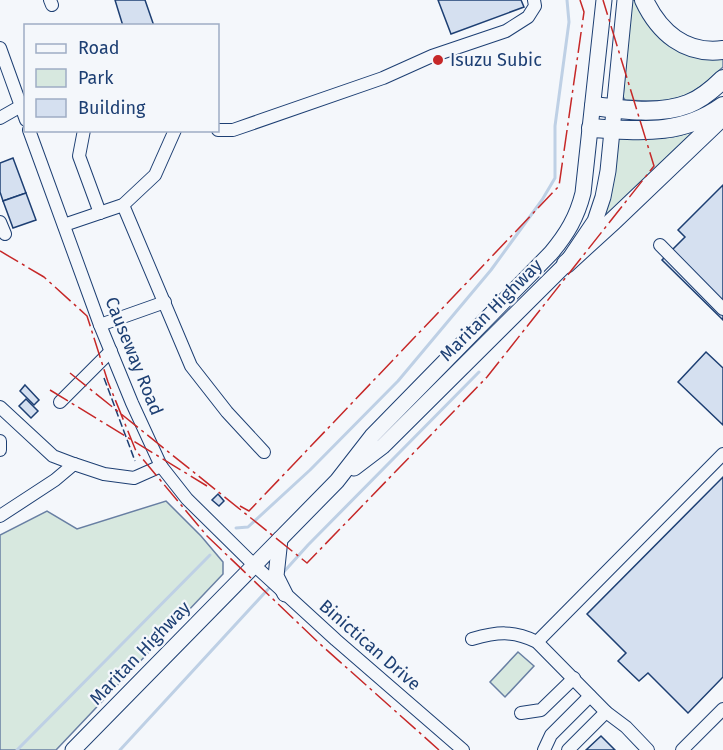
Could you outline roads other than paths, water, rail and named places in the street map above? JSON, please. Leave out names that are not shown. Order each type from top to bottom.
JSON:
[{"type":"highway","points":[[644,0],[657,24],[674,40],[699,49],[723,50]]},
{"type":"highway","points":[[594,106],[615,109],[667,109],[687,104],[704,95],[723,80]]},
{"type":"highway","points":[[591,128],[673,129],[695,123],[723,106]]},
{"type":"highway","points":[[566,264],[723,116]]},
{"type":"main road","name":"Maritan Highway","points":[[73,750],[337,481],[372,436],[551,253],[568,232],[583,194],[604,0]]},
{"type":"main road","name":"Maritan Highway","points":[[337,481],[382,446],[566,264],[595,221],[603,197],[615,109],[625,0]]},
{"type":"main road","points":[[280,539],[276,576],[285,594]]},
{"type":"street","points":[[219,130],[233,130],[383,78],[438,53],[506,31],[528,16],[536,6],[534,0]]},
{"type":"street","points":[[0,48],[24,114]]},
{"type":"street","points":[[0,117],[21,106]]},
{"type":"street","name":"Causeway Road","points":[[30,132],[100,325],[161,466],[187,499],[254,565]]},
{"type":"street","points":[[84,132],[79,156],[100,213]]},
{"type":"street","points":[[64,225],[123,205],[155,175],[174,132]]},
{"type":"street","points":[[123,205],[191,366],[227,412],[264,452]]},
{"type":"street","points":[[0,222],[5,234]]},
{"type":"street","points":[[660,245],[723,309]]},
{"type":"street","points":[[100,325],[165,302]]},
{"type":"street","points":[[60,402],[111,351]]},
{"type":"street","points":[[0,407],[52,456],[104,474],[134,478],[161,466]]},
{"type":"street","points":[[0,441],[0,450]]},
{"type":"street","points":[[537,642],[723,454]]},
{"type":"street","points":[[0,516],[75,464]]},
{"type":"street","name":"Binictican Drive","points":[[254,565],[463,750]]},
{"type":"street","points":[[472,639],[505,632],[524,636],[537,642],[606,712],[626,727],[648,750]]},
{"type":"street","points":[[521,713],[541,710],[574,678]]},
{"type":"street","points":[[544,750],[551,735],[590,696]]},
{"type":"street","points":[[568,750],[606,712]]},
{"type":"street","points":[[682,750],[721,715]]},
{"type":"waterway","points":[[236,528],[248,527],[310,470],[398,381],[491,270],[542,200],[555,178],[555,126],[569,22],[567,0]]},
{"type":"waterway","points":[[281,575],[479,372]]},
{"type":"waterway","points":[[17,750],[210,555]]},
{"type":"waterway","points":[[120,750],[271,586]]},
{"type":"place","name":"Isuzu Subic","points":[[438,60]]}]
